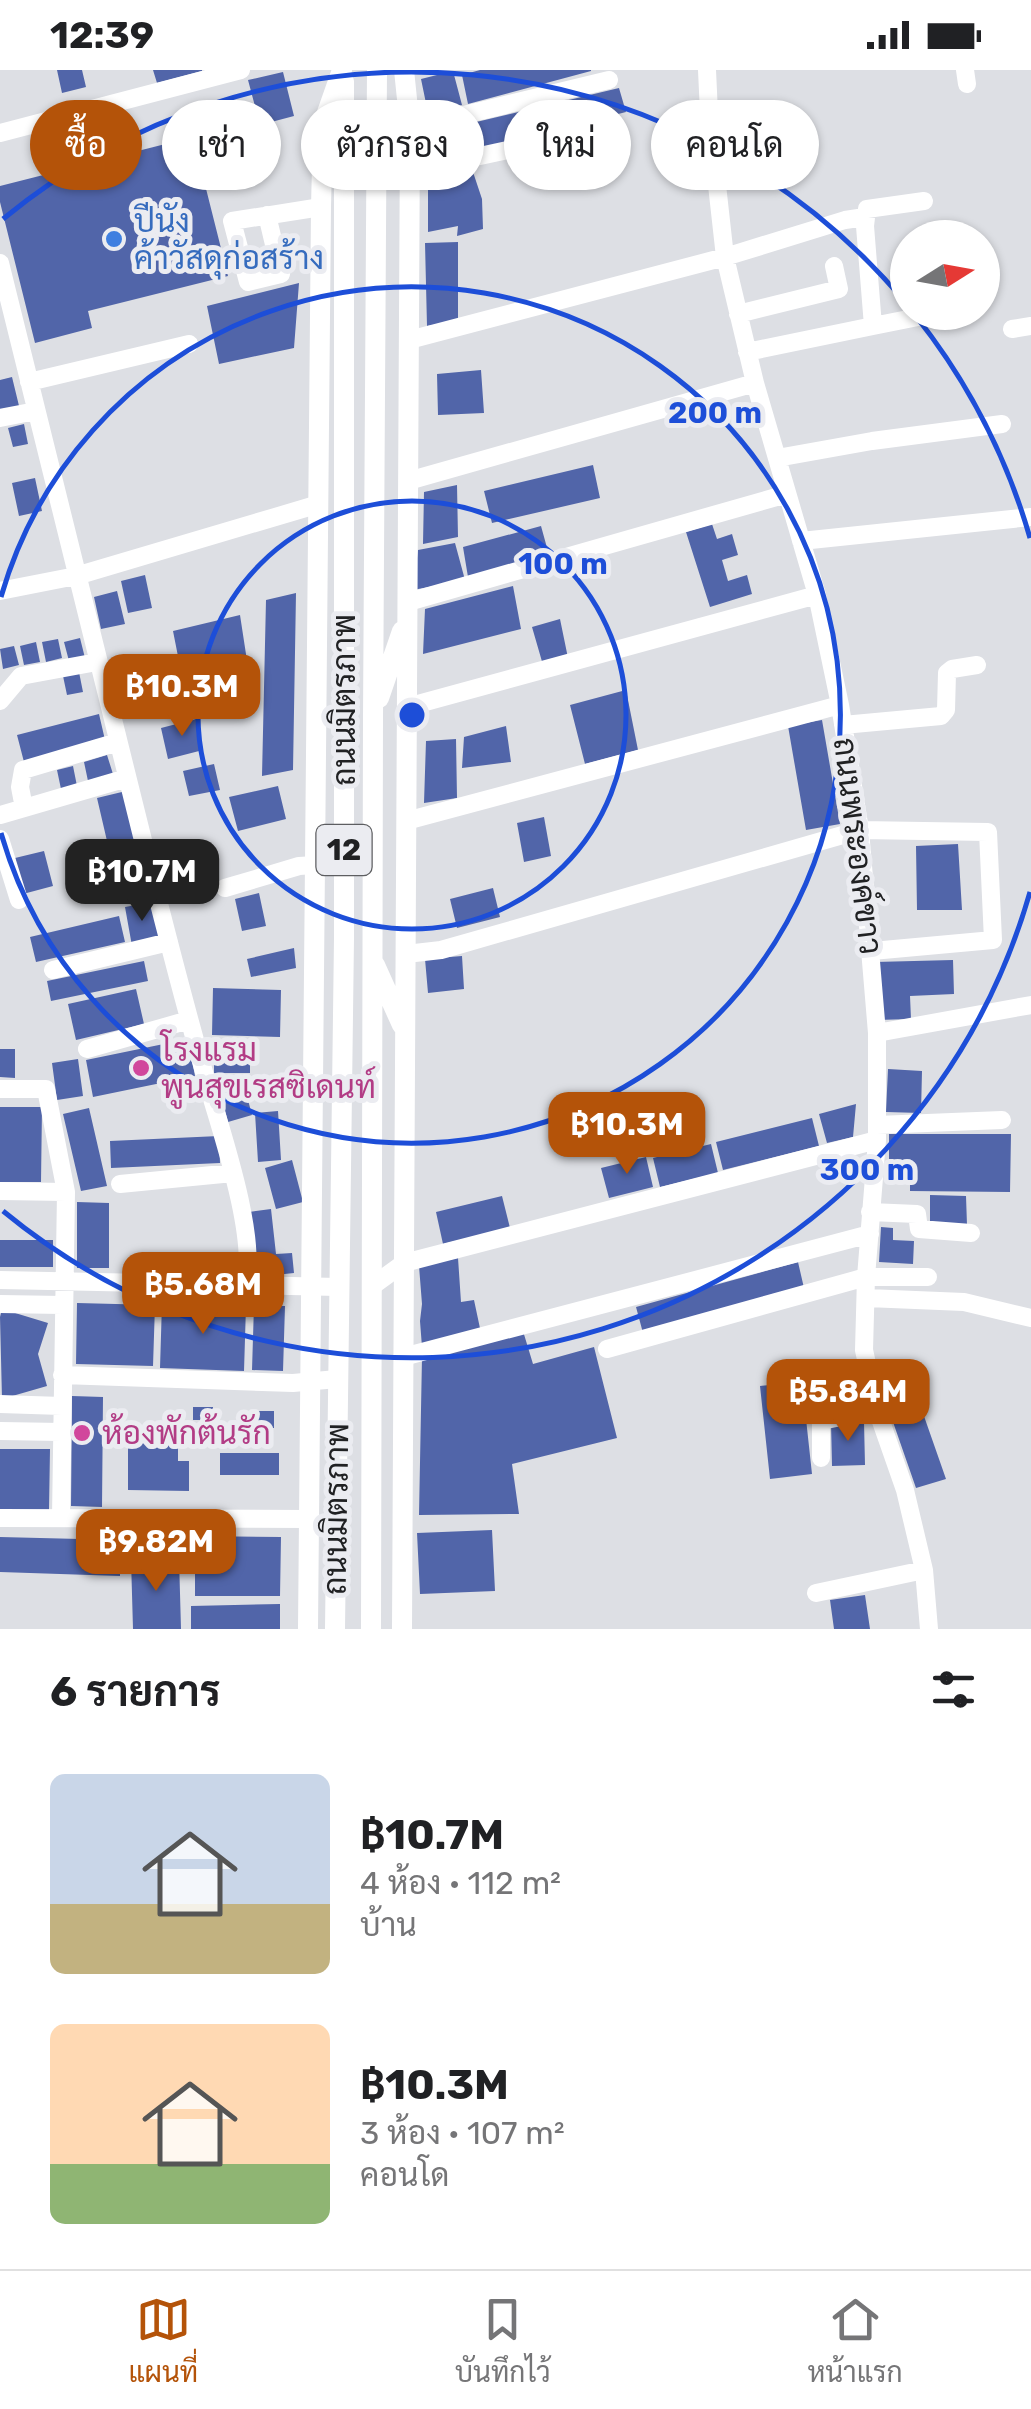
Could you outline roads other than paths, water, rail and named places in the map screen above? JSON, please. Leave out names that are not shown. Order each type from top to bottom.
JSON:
[{"type":"main road","points":[[308,1629],[321,207],[324,124],[343,70]]},
{"type":"main road","name":"ถนนมิตรภาพ","points":[[335,1629],[344,948],[343,70]]},
{"type":"main road","name":"ถนนมิตรภาพ","points":[[371,1629],[377,70]]},
{"type":"main road","points":[[404,70],[407,100]]},
{"type":"main road","points":[[402,1629],[410,190]]},
{"type":"main road","points":[[372,718],[408,608]]},
{"type":"main road","points":[[318,614],[344,717]]},
{"type":"main road","points":[[314,1028],[344,948],[372,948],[406,1031]]},
{"type":"main road","points":[[339,1287],[371,1287]]},
{"type":"main road","points":[[337,1379],[371,1379]]},
{"type":"main road","points":[[371,1508],[402,1570]]},
{"type":"street","points":[[0,133],[241,70]]},
{"type":"street","name":"ถนนพระองค์ขาว","points":[[707,70],[724,257],[755,383],[817,595],[840,704],[860,830],[877,1033],[877,1132],[864,1350],[877,1410],[905,1490],[924,1570],[929,1629]]},
{"type":"street","points":[[484,110],[609,80]]},
{"type":"street","points":[[873,326],[867,210],[924,201]]},
{"type":"street","points":[[266,215],[321,207]]},
{"type":"street","points":[[409,340],[865,217]]},
{"type":"street","points":[[0,263],[8,326],[29,382],[189,1020],[233,1173],[245,1226],[244,1285]]},
{"type":"street","points":[[738,314],[840,289],[834,266]]},
{"type":"street","points":[[747,352],[890,323]]},
{"type":"street","points":[[29,382],[189,344]]},
{"type":"street","points":[[408,481],[755,383]]},
{"type":"street","points":[[0,418],[36,412]]},
{"type":"street","points":[[777,458],[1002,424]]},
{"type":"street","points":[[408,608],[788,494]]},
{"type":"street","points":[[0,591],[76,576],[318,504]]},
{"type":"street","points":[[801,541],[1031,517]]},
{"type":"street","points":[[407,707],[817,595]]},
{"type":"street","points":[[0,701],[21,676],[97,662]]},
{"type":"street","points":[[843,725],[940,716],[946,710],[947,673],[978,666]]},
{"type":"street","points":[[406,820],[840,704]]},
{"type":"street","points":[[24,808],[20,786],[23,770],[118,742]]},
{"type":"street","points":[[0,816],[127,778]]},
{"type":"street","points":[[406,954],[441,950],[860,830],[988,832],[992,940],[872,951]]},
{"type":"street","points":[[0,839],[20,900]]},
{"type":"street","points":[[225,888],[315,864]]},
{"type":"street","points":[[52,970],[169,942]]},
{"type":"street","points":[[877,1033],[1031,1006]]},
{"type":"street","points":[[87,1049],[189,1020]]},
{"type":"street","points":[[0,1089],[46,1089],[66,1192],[61,1518]]},
{"type":"street","points":[[371,1287],[404,1263],[877,1132],[1002,1120]]},
{"type":"street","points":[[120,1184],[233,1173]]},
{"type":"street","points":[[0,1191],[66,1192]]},
{"type":"street","points":[[870,1212],[916,1214],[920,1230],[971,1232]]},
{"type":"street","points":[[404,1357],[870,1234]]},
{"type":"street","points":[[607,1349],[866,1276],[928,1276]]},
{"type":"street","points":[[0,1280],[339,1287]]},
{"type":"street","points":[[867,1298],[964,1302],[1031,1318]]},
{"type":"street","points":[[0,1304],[63,1306]]},
{"type":"street","points":[[62,1375],[310,1382],[337,1379]]},
{"type":"street","points":[[818,1378],[821,1458]]},
{"type":"street","points":[[0,1404],[62,1406]]},
{"type":"street","points":[[822,1421],[877,1410]]},
{"type":"street","points":[[0,1431],[62,1432]]},
{"type":"street","points":[[0,1518],[309,1519]]},
{"type":"street","points":[[816,1593],[924,1570]]},
{"type":"place","name":"ปีนัง ค้าวัสดุก่อสร้าง","points":[[114,239]]},
{"type":"place","name":"โรงแรม พูนสุขเรสซิเดนท์","points":[[141,1068]]},
{"type":"place","name":"ห้องพักต้นรัก","points":[[82,1433]]}]
